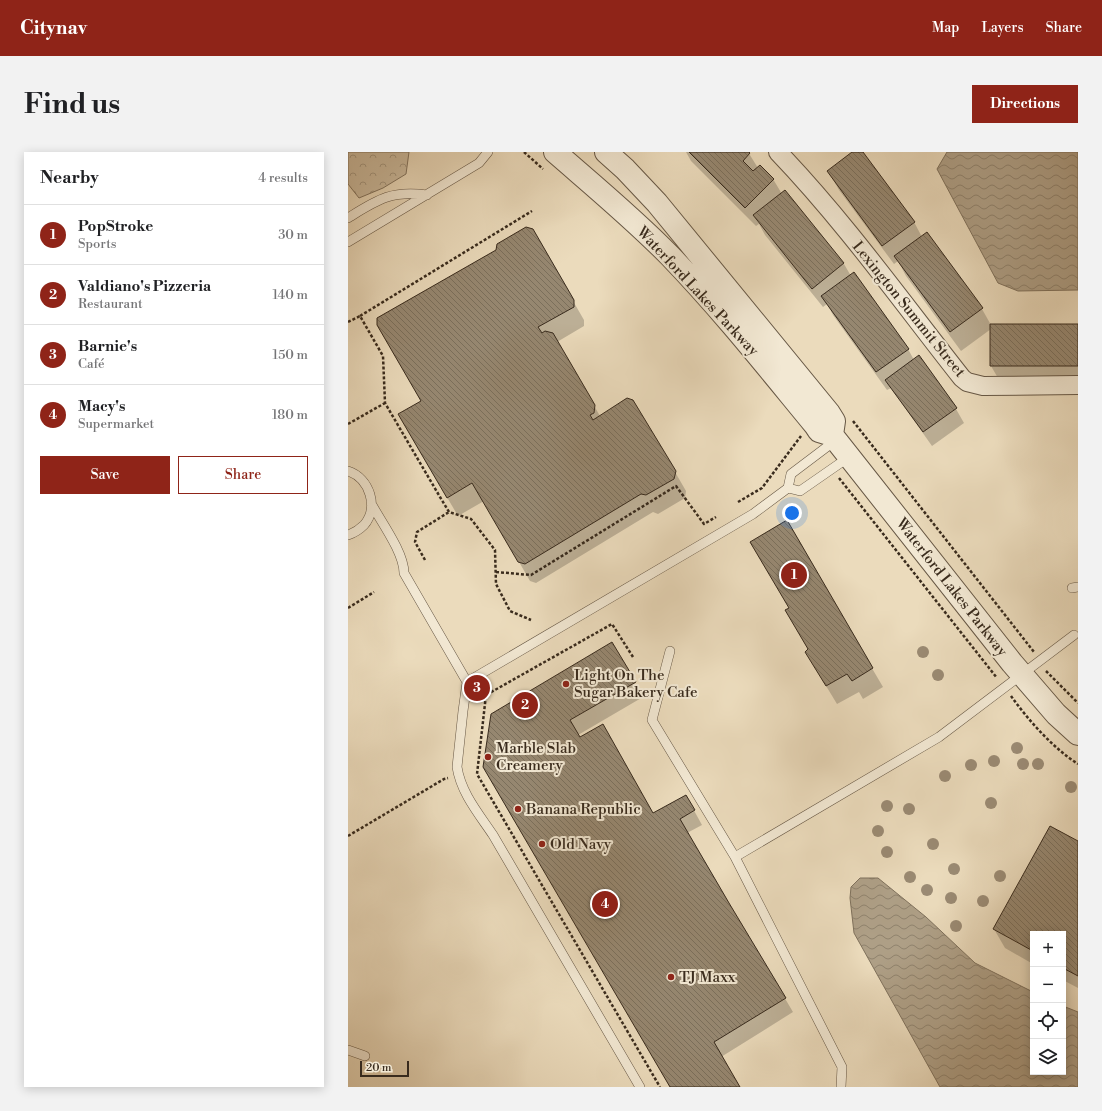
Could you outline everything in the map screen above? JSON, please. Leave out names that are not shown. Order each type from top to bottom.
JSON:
[{"type":"street","name":"Waterford Lakes Parkway","points":[[555,152],[626,214],[670,257],[726,318],[819,431],[834,438],[1022,675],[1056,714],[1078,734]]},
{"type":"street","name":"Waterford Lakes Parkway","points":[[606,152],[625,169],[657,203],[828,413],[834,421],[834,438]]},
{"type":"street","name":"Lexington Summit Street","points":[[778,152],[824,204],[962,378],[968,382],[983,386],[1078,385]]},
{"type":"lane","points":[[348,242],[479,163],[488,152]]},
{"type":"lane","points":[[348,218],[375,201],[394,195],[411,193],[426,195]]},
{"type":"lane","points":[[468,682],[753,514],[788,488],[791,474],[834,438]]},
{"type":"lane","points":[[788,488],[800,491],[850,457]]},
{"type":"lane","points":[[348,535],[356,532],[364,525],[369,516],[372,505],[371,495],[367,486],[360,478],[349,470]]},
{"type":"lane","points":[[372,505],[400,554],[404,566],[404,573],[468,682],[457,768],[458,775],[467,797],[493,835],[640,1087]]},
{"type":"lane","points":[[735,858],[939,737],[1074,635]]},
{"type":"lane","points":[[670,651],[652,720],[735,858],[842,1067],[842,1087]]},
{"type":"lane","points":[[348,1050],[365,1056]]},
{"type":"path","points":[[348,322],[532,211]]},
{"type":"path","points":[[360,316],[382,356],[385,403],[449,512],[471,519],[495,550],[496,584],[510,611],[531,620]]},
{"type":"path","points":[[348,424],[385,403]]},
{"type":"path","points":[[849,416],[882,460],[1032,649],[1039,662],[1053,679],[1078,703]]},
{"type":"path","points":[[738,502],[762,488],[803,434]]},
{"type":"path","points":[[496,572],[531,575],[676,486],[704,524],[716,516]]},
{"type":"path","points":[[425,560],[415,542],[417,532],[449,512]]},
{"type":"path","points":[[348,608],[374,592]]},
{"type":"path","points":[[633,657],[612,624],[486,695],[476,774],[660,1087]]},
{"type":"path","points":[[348,836],[444,778],[458,775],[476,774]]},
{"type":"green space","points":[[348,152],[409,152],[406,174],[383,188],[359,198],[348,184]]},
{"type":"water","points":[[947,152],[1078,152],[1078,290],[1018,291],[998,283],[937,169]]},
{"type":"water","points":[[860,878],[878,878],[926,917],[975,963],[1030,990],[1030,1075],[1066,1075],[1066,1007],[1078,1012],[1078,1087],[940,1087],[854,933],[850,898],[851,887]]},
{"type":"building","points":[[689,152],[749,152],[750,153],[743,161],[753,171],[760,165],[774,179],[745,208]]},
{"type":"building","points":[[852,152],[863,152],[915,222],[882,246],[827,171]]},
{"type":"building","points":[[785,190],[844,263],[812,289],[753,215]]},
{"type":"building","points":[[526,227],[533,229],[574,300],[574,307],[538,327],[542,333],[545,331],[553,333],[595,405],[594,413],[590,415],[593,420],[627,398],[633,400],[676,471],[674,479],[646,495],[641,494],[525,564],[518,562],[472,483],[447,498],[398,414],[421,401],[377,325],[377,318],[496,250],[497,244]]},
{"type":"building","points":[[927,232],[983,308],[950,332],[894,256]]},
{"type":"building","points":[[854,272],[909,349],[876,372],[821,296]]},
{"type":"building","points":[[990,324],[1078,324],[1078,366],[990,366]]},
{"type":"building","points":[[919,355],[957,408],[923,432],[885,380]]},
{"type":"building","points":[[787,520],[873,668],[852,681],[847,674],[826,686],[805,652],[808,649],[785,610],[789,608],[750,542]]},
{"type":"building","points":[[612,642],[636,682],[570,720],[580,737],[603,724],[653,813],[686,795],[695,810],[680,819],[786,998],[714,1042],[740,1087],[670,1087],[483,767],[491,714]]},
{"type":"building","points":[[1050,826],[1078,841],[1078,976],[1066,970],[1066,931],[1030,931],[1030,949],[993,929]]},
{"type":"place","name":"PopStroke","points":[[794,575]]},
{"type":"place","name":"Light On The Sugar Bakery Cafe","points":[[566,684]]},
{"type":"place","name":"Barnie's","points":[[477,688]]},
{"type":"place","name":"Valdiano's Pizzeria","points":[[525,705]]},
{"type":"place","name":"Marble Slab Creamery","points":[[488,757]]},
{"type":"place","name":"Banana Republic","points":[[518,809]]},
{"type":"place","name":"Old Navy","points":[[542,844]]},
{"type":"place","name":"Macy's","points":[[605,904]]},
{"type":"place","name":"TJ Maxx","points":[[671,977]]}]
